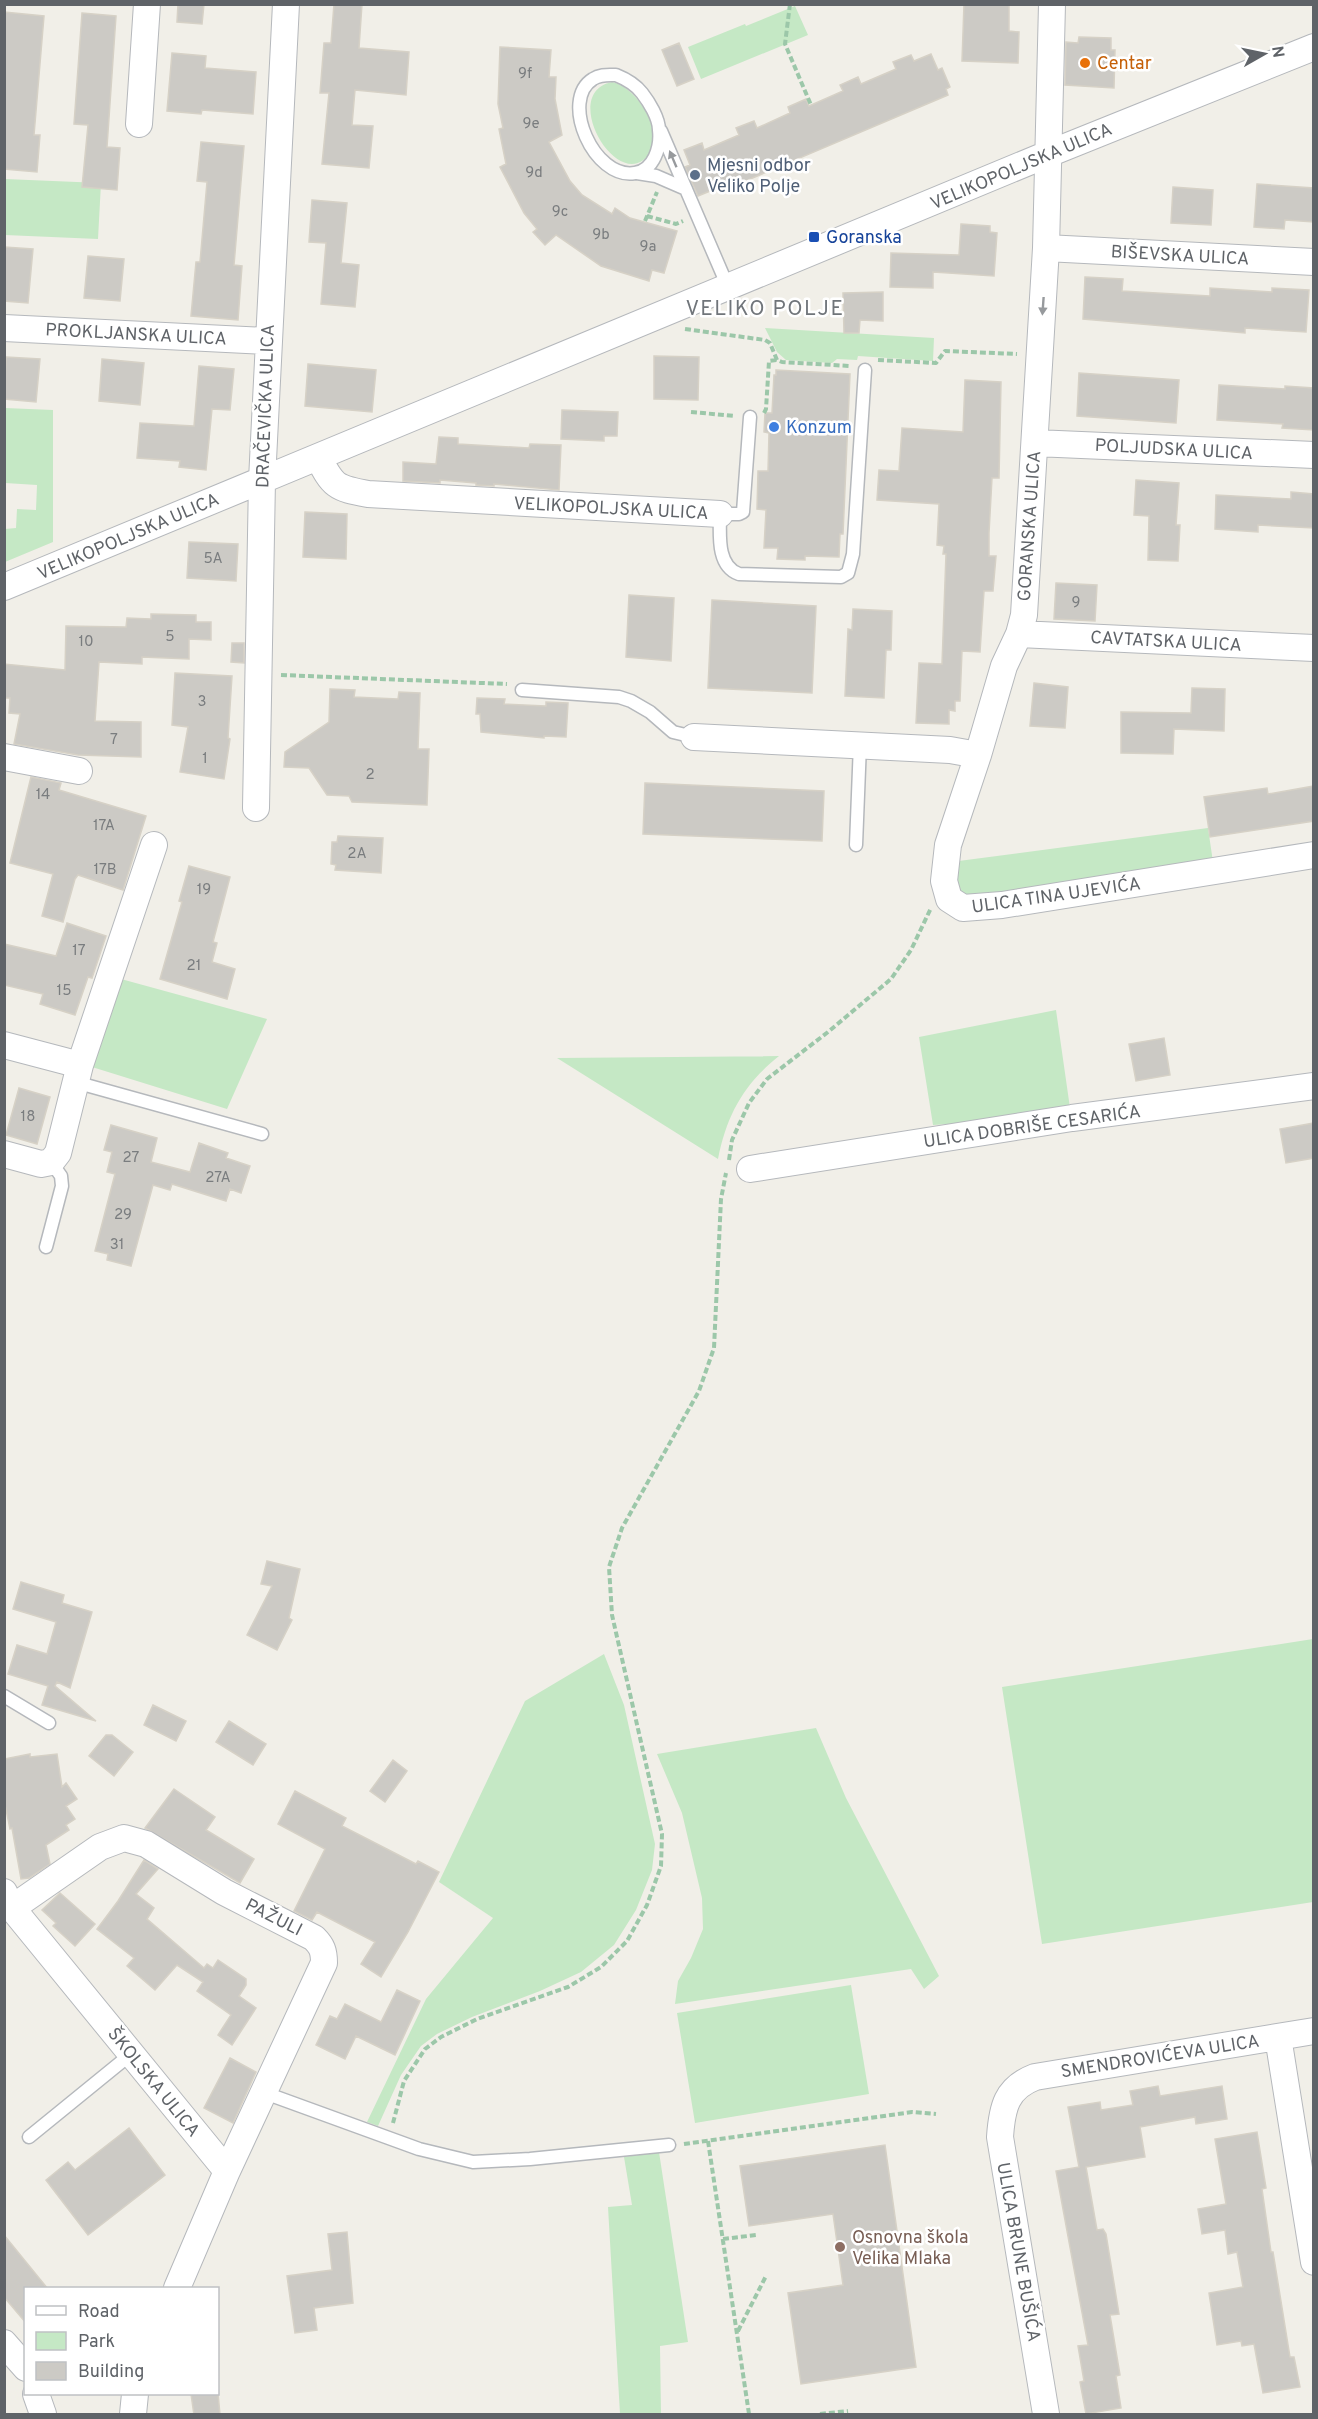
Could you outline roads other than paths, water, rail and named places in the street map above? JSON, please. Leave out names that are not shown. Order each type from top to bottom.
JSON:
[{"type":"street","points":[[139,124],[147,4]]},
{"type":"street","name":"DRAČEVIČKA ULICA","points":[[256,808],[262,480],[286,4]]},
{"type":"street","name":"GORANSKA ULICA","points":[[978,755],[1004,666],[1019,634],[1024,615],[1046,248],[1052,4]]},
{"type":"street","name":"VELIKOPOLJSKA ULICA","points":[[4,587],[1048,154],[1314,47]]},
{"type":"street","name":"BIŠEVSKA ULICA","points":[[1046,248],[1314,262]]},
{"type":"street","name":"PROKLJANSKA ULICA","points":[[4,328],[268,341]]},
{"type":"street","name":"POLJUDSKA ULICA","points":[[1035,443],[1314,455]]},
{"type":"street","name":"VELIKOPOLJSKA ULICA","points":[[318,457],[330,480],[344,490],[368,494],[720,514]]},
{"type":"street","name":"CAVTATSKA ULICA","points":[[1019,634],[1314,648]]},
{"type":"street","points":[[694,737],[860,744],[950,750],[978,755]]},
{"type":"street","name":"ULICA TINA UJEVIĆA","points":[[978,755],[948,844],[944,880],[949,899],[963,908],[1002,905],[1314,855]]},
{"type":"street","points":[[4,757],[79,771]]},
{"type":"street","points":[[4,1154],[41,1164],[51,1162],[58,1153],[78,1074],[154,844]]},
{"type":"street","points":[[4,1045],[78,1074]]},
{"type":"street","name":"ULICA DOBRIŠE CESARIĆA","points":[[735,1167],[1072,1118],[1314,1086]]},
{"type":"street","name":"PAŽULI","points":[[8,1900],[100,1847],[124,1838],[146,1844],[224,1892],[314,1938],[321,1945],[324,1963],[266,2092],[227,2171]]},
{"type":"street","name":"ŠKOLSKA ULICA","points":[[8,1900],[227,2171]]},
{"type":"street","name":"SMENDROVIĆEVA ULICA","points":[[1012,2092],[1022,2082],[1035,2077],[1314,2031]]},
{"type":"street","points":[[1278,2037],[1314,2262]]},
{"type":"street","name":"ULICA BRUNE BUŠIĆA","points":[[1012,2092],[1003,2111],[1000,2137],[1046,2415]]},
{"type":"street","points":[[178,2287],[227,2171]]},
{"type":"street","points":[[4,2343],[24,2366]]},
{"type":"street","points":[[36,2395],[43,2415]]},
{"type":"street","points":[[133,2415],[135,2395]]},
{"type":"lane","points":[[686,189],[663,178],[637,173],[628,174],[611,168],[591,147],[582,125],[580,112],[583,92],[593,79],[616,75],[626,79],[642,93],[660,129],[686,189],[728,287]]},
{"type":"lane","points":[[637,173],[650,165],[655,156],[660,129]]},
{"type":"lane","name":"VELIKOPOLJSKA ULICA","points":[[720,514],[722,554],[725,562],[734,572],[835,579],[848,573],[853,554],[863,366]]},
{"type":"lane","points":[[720,514],[735,515],[743,512],[750,417]]},
{"type":"lane","points":[[522,690],[619,697],[650,712],[673,732],[694,737]]},
{"type":"lane","points":[[856,845],[860,744]]},
{"type":"lane","points":[[78,1074],[262,1134]]},
{"type":"lane","points":[[46,1247],[62,1186],[61,1176],[51,1162]]},
{"type":"lane","points":[[4,1696],[49,1723]]},
{"type":"lane","points":[[28,2137],[131,2054]]},
{"type":"lane","points":[[266,2092],[448,2158],[473,2162],[530,2159],[669,2145]]},
{"type":"place","name":"Centar","points":[[1085,63]]},
{"type":"place","name":"Mjesni odbor Veliko Polje","points":[[695,175]]},
{"type":"place","name":"Goranska","points":[[814,237]]},
{"type":"place","name":"Konzum","points":[[774,427]]},
{"type":"place","name":"Osnovna škola Velika Mlaka","points":[[840,2247]]},
{"type":"district","name":"VELIKO POLJE","points":[[765,308]]}]
